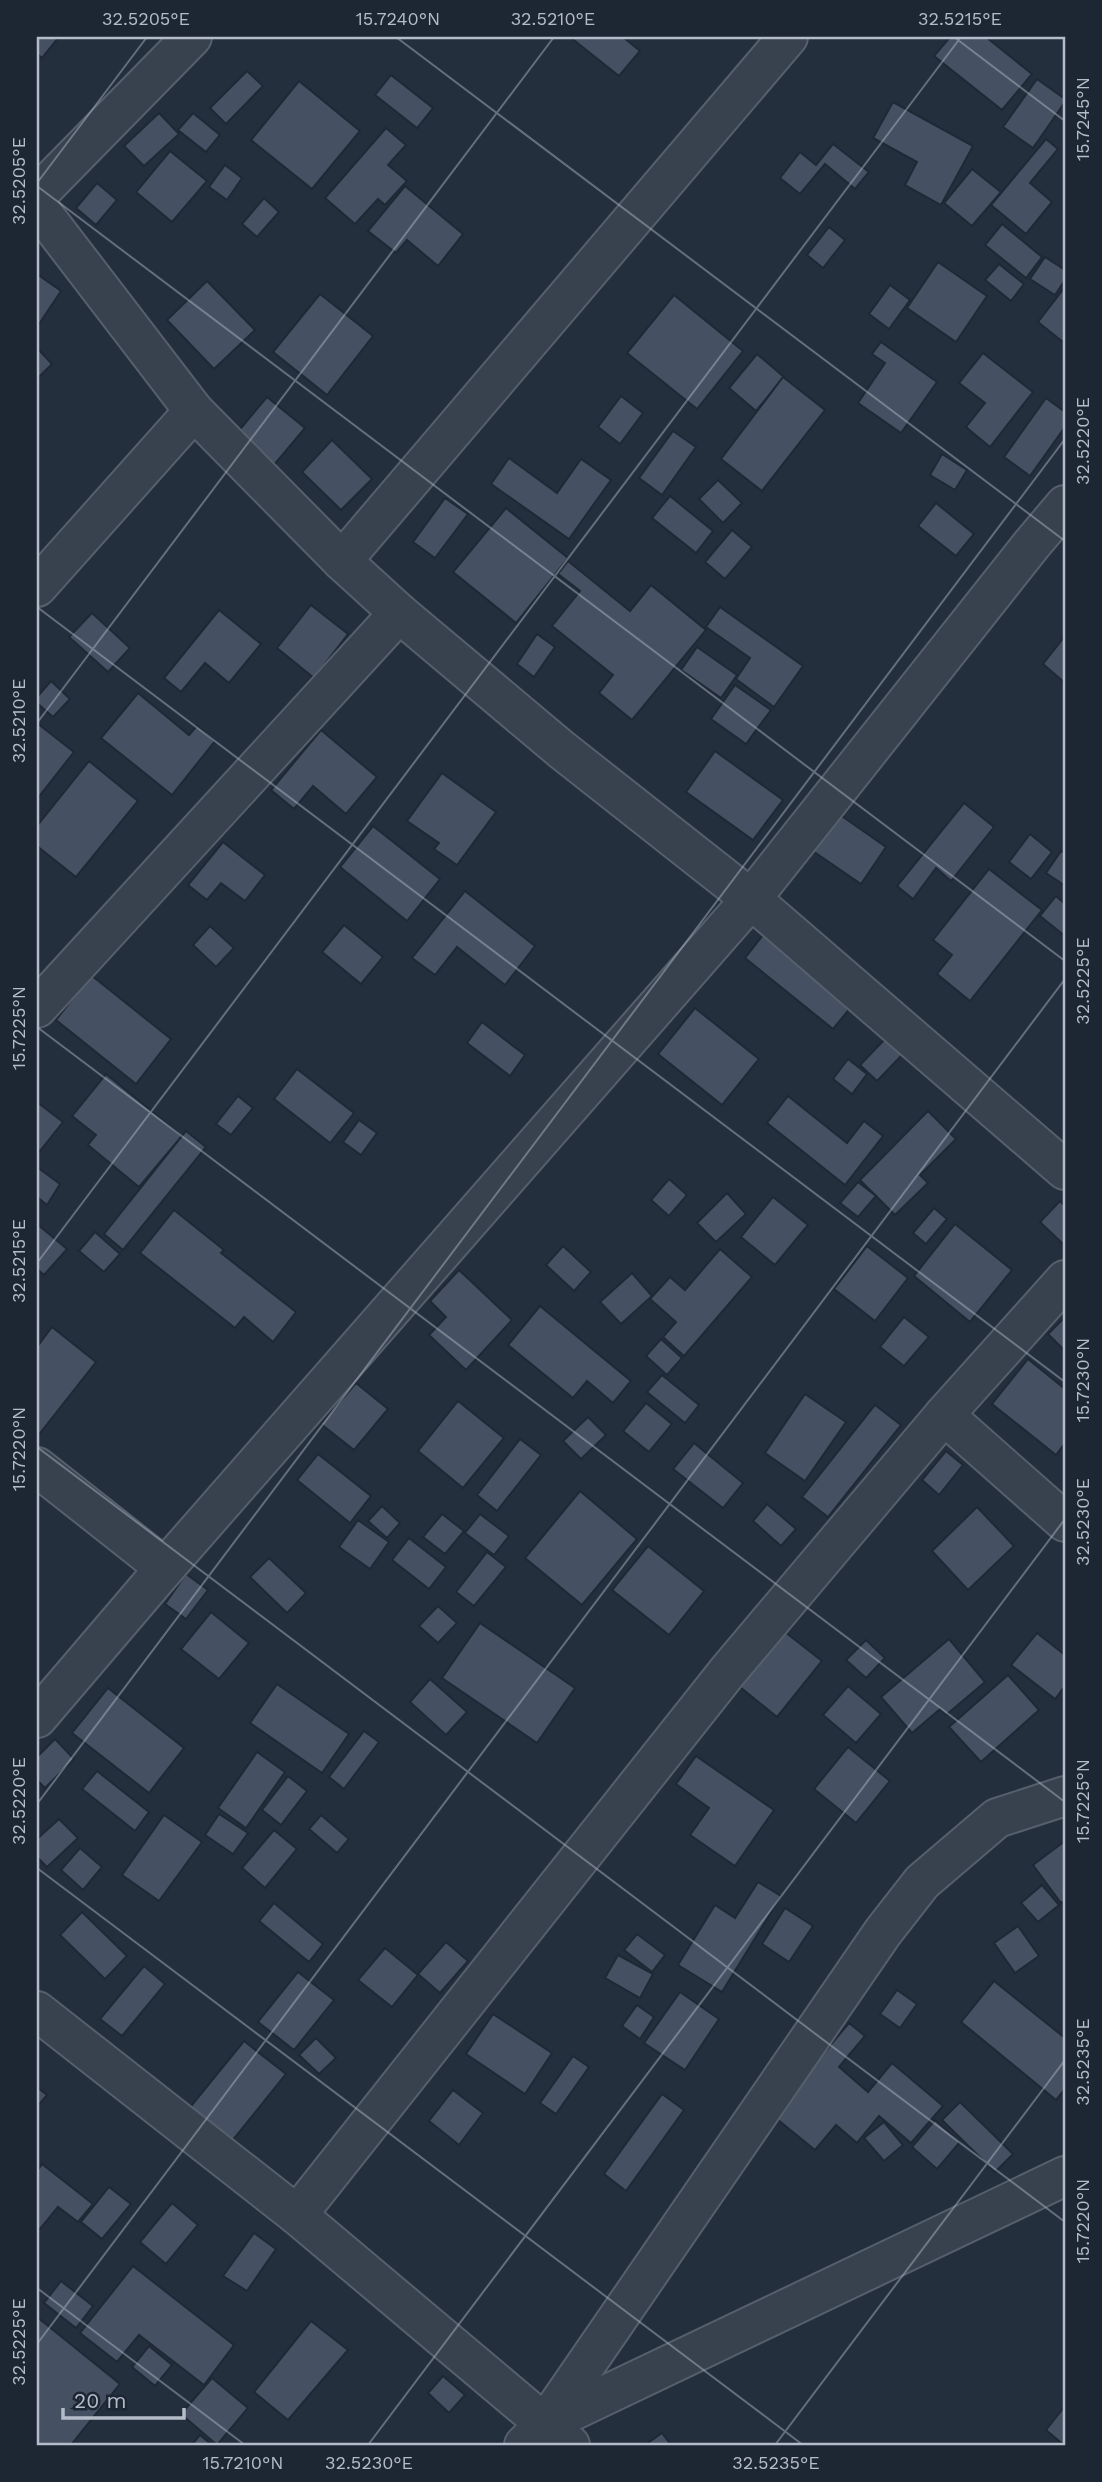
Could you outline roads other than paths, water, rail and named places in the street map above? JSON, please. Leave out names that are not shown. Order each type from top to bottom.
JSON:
[{"type":"street","points":[[37,195],[192,37]]},
{"type":"street","points":[[342,561],[788,37]]},
{"type":"street","points":[[37,206],[194,411],[342,561],[399,613],[562,750],[751,899],[1065,1170]]},
{"type":"street","points":[[37,587],[194,411]]},
{"type":"street","points":[[37,1718],[751,899],[1065,505]]},
{"type":"street","points":[[37,1008],[399,613]]},
{"type":"street","points":[[297,2215],[728,1671],[944,1415],[1065,1280]]},
{"type":"street","points":[[944,1415],[1065,1522]]},
{"type":"street","points":[[37,1467],[165,1568]]},
{"type":"street","points":[[546,2438],[883,1932],[922,1882],[997,1818],[1065,1796]]},
{"type":"street","points":[[37,2011],[297,2215],[546,2438]]},
{"type":"street","points":[[546,2438],[1065,2176]]}]
